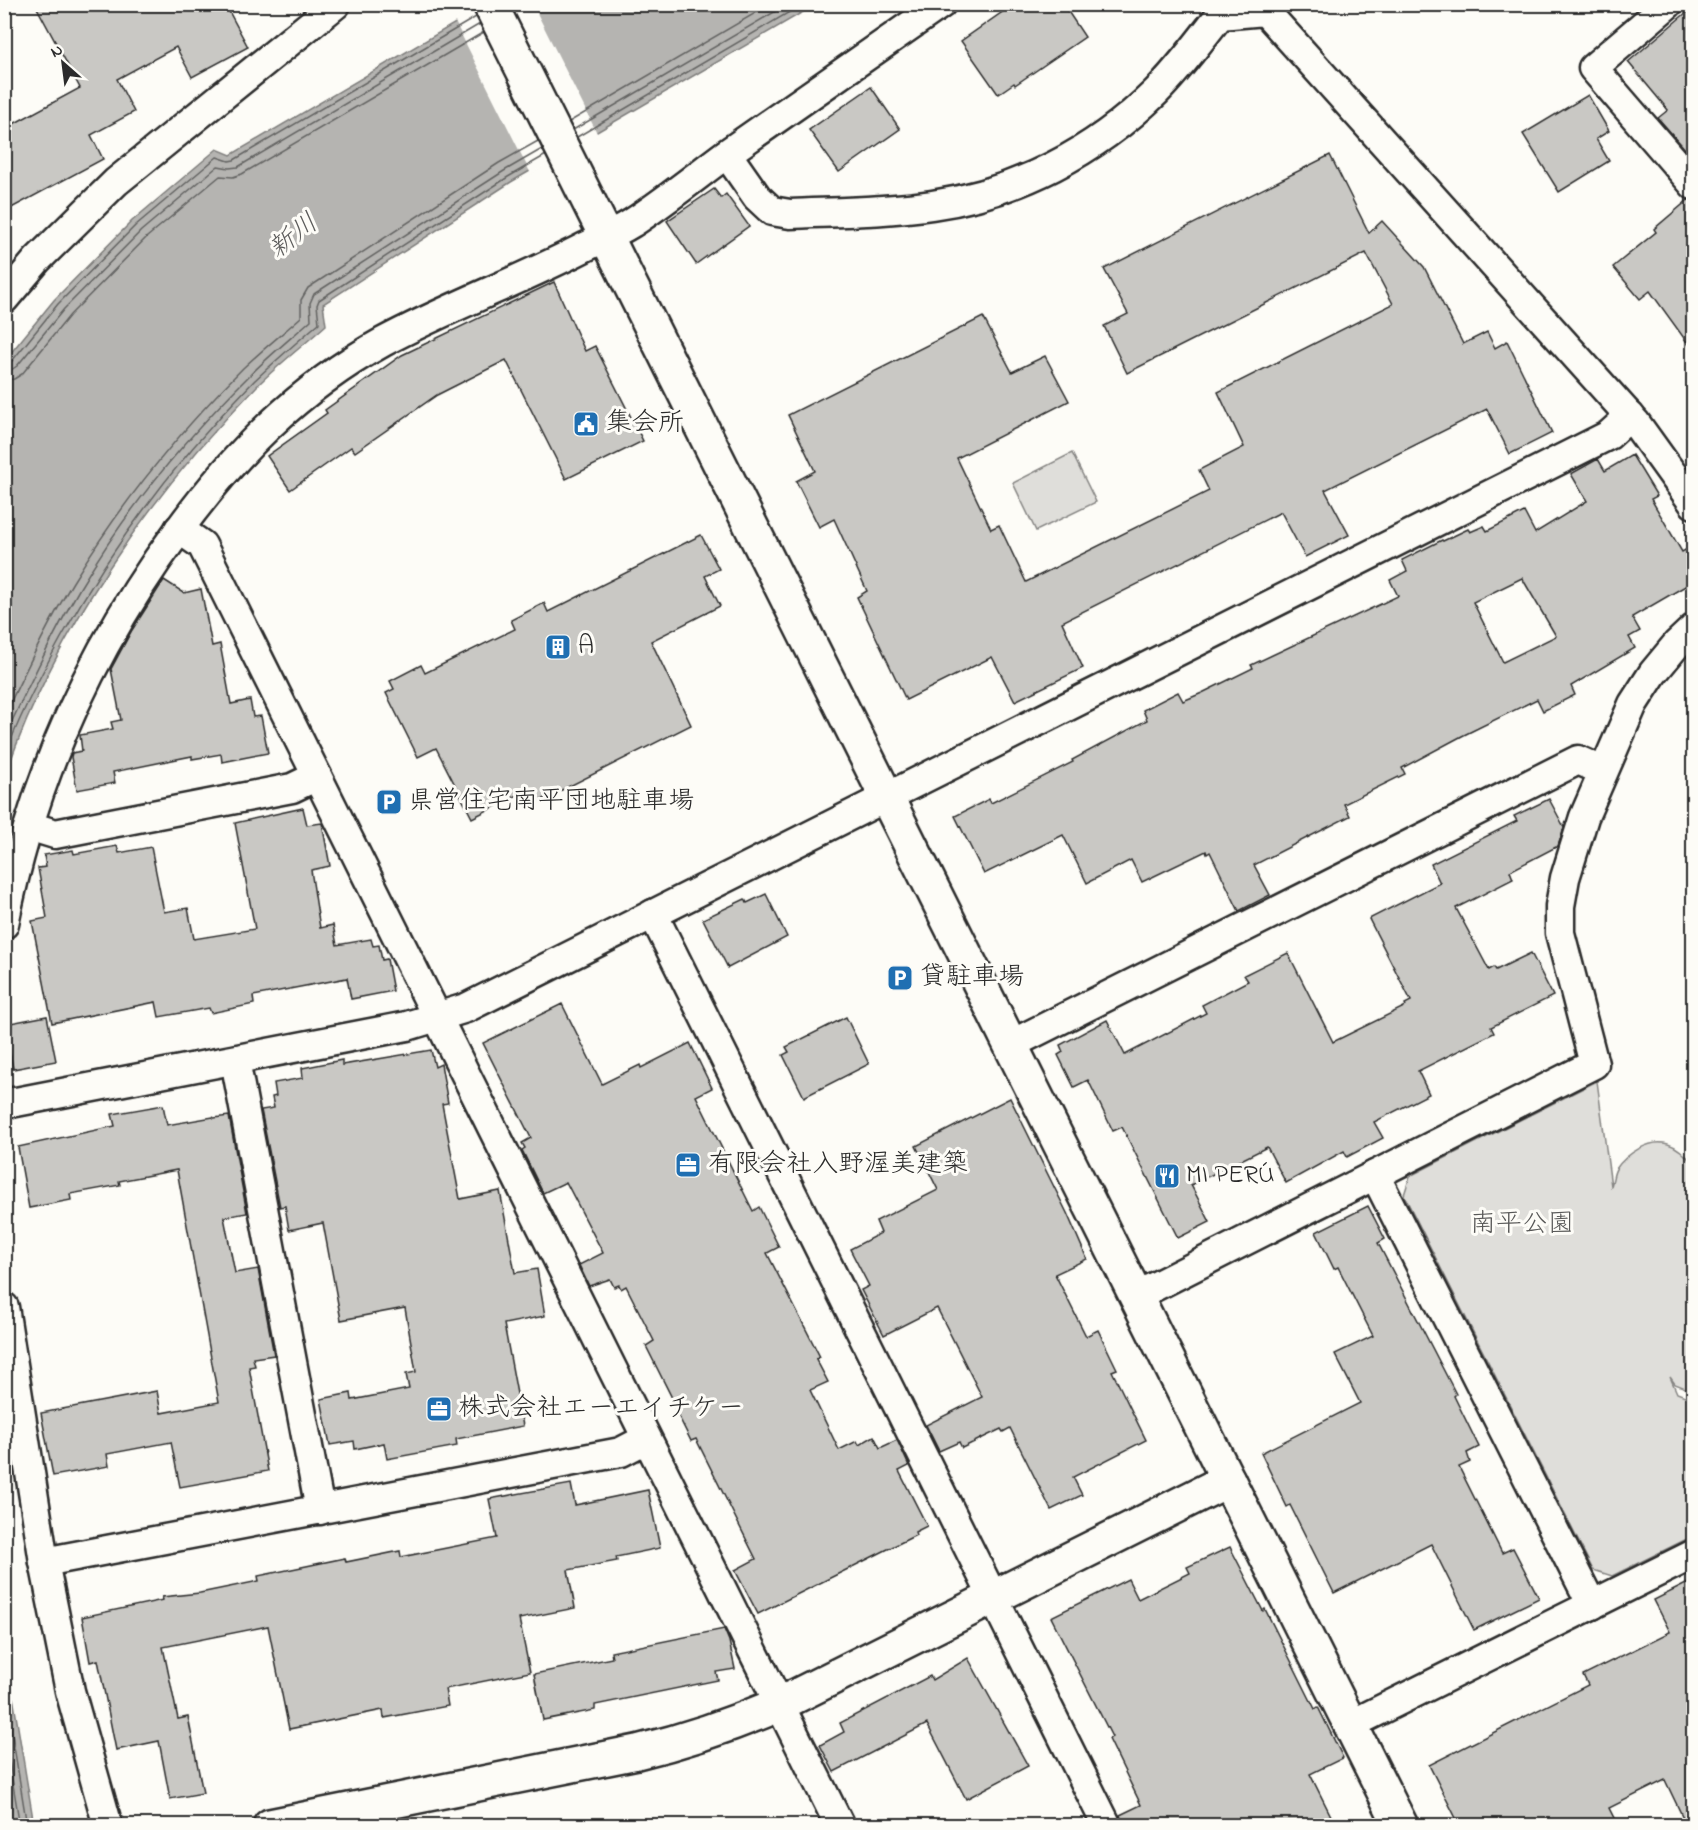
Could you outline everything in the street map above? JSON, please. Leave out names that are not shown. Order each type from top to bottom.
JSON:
[{"type":"street","points":[[4,299],[45,252],[116,182],[336,4]]},
{"type":"street","points":[[490,4],[1401,1826]]},
{"type":"street","points":[[4,924],[29,825],[43,781],[65,724],[91,669],[153,564],[216,480],[245,448],[310,390],[383,342],[631,224],[941,4]]},
{"type":"street","points":[[1668,4],[1593,68],[1694,185]]},
{"type":"street","points":[[727,154],[757,197],[772,211],[790,214],[900,208],[974,197],[1014,184],[1054,167],[1091,146],[1157,91],[1220,15],[1265,11],[1630,416],[1694,504]]},
{"type":"street","points":[[4,1102],[28,1100],[407,1026],[466,1008],[1609,435],[1630,416]]},
{"type":"street","points":[[179,529],[202,545],[840,1826]]},
{"type":"street","points":[[1136,1296],[1594,1064],[1560,933],[1560,906],[1565,878],[1584,817],[1633,704],[1653,673],[1694,628]]},
{"type":"street","points":[[1010,1045],[1578,760],[1603,771]]},
{"type":"street","points":[[29,825],[55,834],[292,788],[317,776]]},
{"type":"street","points":[[653,914],[1107,1826]]},
{"type":"street","points":[[235,1060],[320,1510]]},
{"type":"street","points":[[1375,1175],[1592,1605]]},
{"type":"street","points":[[4,1306],[44,1562],[70,1691],[108,1826]]},
{"type":"street","points":[[44,1562],[621,1452],[646,1439]]},
{"type":"street","points":[[270,1826],[637,1752],[691,1739],[778,1705],[1228,1480]]},
{"type":"street","points":[[1350,1725],[1694,1554]]},
{"type":"green space","points":[[1072,453],[1096,502],[1036,531],[1013,483]]},
{"type":"green space","name":"南平公園","points":[[1597,1081],[1611,1186],[1620,1163],[1646,1145],[1661,1143],[1676,1147],[1694,1165],[1693,1391],[1675,1384],[1670,1377],[1677,1393],[1693,1399],[1693,1536],[1612,1576],[1593,1570],[1404,1195],[1410,1176]]},
{"type":"water","name":"新川","points":[[486,5],[815,5],[511,182],[323,304],[326,325],[266,377],[218,428],[143,519],[110,567],[51,668],[26,722],[5,776],[5,360],[54,300],[132,221],[217,149],[231,155]]},
{"type":"water","points":[[5,1648],[34,1825],[5,1825]]},
{"type":"pier","points":[[480,4],[533,5],[598,135],[531,174],[454,20]]},
{"type":"building","points":[[35,4],[225,4],[248,47],[192,77],[176,47],[117,79],[134,112],[91,135],[103,159],[4,212],[4,129],[80,88]]},
{"type":"building","points":[[1014,4],[1063,4],[1085,37],[998,94],[961,41]]},
{"type":"building","points":[[1694,6],[1694,159],[1658,118],[1668,110],[1628,62]]},
{"type":"building","points":[[871,87],[900,129],[839,172],[809,130]]},
{"type":"building","points":[[1588,95],[1609,131],[1596,139],[1609,161],[1559,192],[1523,134]]},
{"type":"building","points":[[1330,155],[1369,233],[1382,221],[1424,267],[1463,344],[1487,332],[1495,348],[1507,341],[1552,433],[1510,454],[1487,409],[1325,490],[1349,535],[1305,557],[1281,512],[1062,622],[1083,668],[1015,701],[992,657],[906,700],[857,597],[867,591],[834,519],[819,527],[796,481],[815,471],[788,415],[983,317],[1012,372],[1045,356],[1069,401],[957,458],[991,529],[999,525],[1026,582],[1209,491],[1199,470],[1244,447],[1218,392],[1393,304],[1366,253],[1127,373],[1104,326],[1128,314],[1104,269]]},
{"type":"building","points":[[714,189],[721,198],[726,194],[749,226],[696,264],[667,221]]},
{"type":"building","points":[[1688,200],[1694,201],[1694,352],[1650,291],[1640,299],[1613,267],[1656,232],[1654,229]]},
{"type":"building","points":[[554,282],[585,351],[595,346],[643,441],[566,479],[506,360],[437,395],[355,452],[351,447],[290,490],[267,456],[327,413],[325,410],[402,355]]},
{"type":"building","points":[[1632,455],[1657,496],[1651,499],[1682,552],[1694,545],[1694,581],[1632,617],[1640,631],[1629,637],[1635,648],[1571,686],[1575,695],[1543,711],[1537,699],[1462,736],[1402,768],[1405,774],[1344,804],[1350,816],[1254,865],[1270,895],[1239,911],[1210,852],[1207,854],[1206,851],[1142,882],[1131,860],[1087,883],[1063,835],[984,874],[955,816],[989,799],[991,803],[1073,762],[1072,760],[1147,720],[1143,710],[1178,692],[1183,701],[1202,693],[1253,668],[1251,665],[1398,596],[1390,580],[1407,571],[1402,560],[1442,540],[1468,529],[1470,532],[1484,526],[1487,531],[1524,512],[1535,533],[1587,501],[1571,474],[1598,459],[1605,471]],"holes":[[[1522,578],[1556,636],[1503,662],[1473,602]]]},
{"type":"building","points":[[701,535],[719,569],[705,576],[720,606],[651,641],[691,725],[532,805],[526,791],[472,818],[436,748],[418,757],[386,693],[394,689],[390,681],[421,665],[425,673],[515,629],[511,620],[544,603],[548,612]]},
{"type":"building","points":[[164,580],[184,593],[201,589],[212,646],[220,644],[231,704],[250,700],[253,717],[261,716],[268,753],[222,762],[221,754],[192,759],[192,756],[113,772],[115,783],[77,790],[72,753],[82,751],[80,735],[113,729],[111,722],[121,720],[111,669],[132,630]]},
{"type":"building","points":[[1549,799],[1564,827],[1558,846],[1510,871],[1513,879],[1456,908],[1489,970],[1494,967],[1496,970],[1531,953],[1553,996],[1491,1027],[1494,1033],[1418,1071],[1429,1094],[1374,1122],[1383,1138],[1347,1157],[1344,1151],[1286,1183],[1267,1147],[1191,1185],[1210,1222],[1178,1238],[1122,1127],[1113,1131],[1088,1080],[1074,1087],[1058,1055],[1063,1052],[1060,1045],[1107,1020],[1125,1055],[1206,1013],[1202,1005],[1248,981],[1244,975],[1288,953],[1333,1042],[1406,1006],[1405,1004],[1411,1001],[1369,919],[1440,883],[1431,864],[1517,821],[1514,816]]},
{"type":"building","points":[[303,808],[307,825],[322,823],[330,866],[311,870],[320,928],[333,925],[337,945],[371,939],[373,946],[379,945],[382,960],[387,959],[393,991],[351,999],[347,978],[253,996],[254,1004],[211,1013],[209,1008],[159,1017],[156,1002],[52,1023],[32,921],[47,918],[38,868],[46,867],[44,855],[73,850],[74,854],[117,846],[119,853],[151,847],[164,912],[188,908],[194,939],[255,929],[235,823]]},
{"type":"building","points":[[766,894],[787,937],[728,968],[703,919],[745,899],[747,903]]},
{"type":"building","points":[[562,1004],[602,1084],[640,1065],[641,1068],[690,1043],[712,1088],[696,1096],[753,1211],[759,1207],[779,1247],[767,1253],[820,1357],[816,1359],[828,1382],[810,1390],[839,1450],[857,1441],[859,1445],[874,1436],[880,1448],[897,1440],[909,1466],[899,1471],[927,1526],[915,1532],[916,1535],[758,1614],[735,1570],[756,1559],[696,1439],[691,1441],[673,1405],[675,1404],[646,1346],[654,1341],[626,1286],[621,1289],[619,1285],[614,1287],[610,1279],[589,1286],[579,1265],[603,1253],[566,1182],[543,1193],[522,1150],[525,1148],[522,1143],[531,1138],[483,1043]]},
{"type":"building","points":[[47,1016],[56,1061],[13,1069],[5,1024]]},
{"type":"building","points":[[846,1017],[869,1064],[804,1097],[783,1055],[789,1052],[786,1047]]},
{"type":"building","points":[[431,1050],[435,1067],[441,1064],[448,1103],[442,1104],[460,1199],[500,1191],[515,1273],[537,1269],[545,1316],[504,1324],[523,1426],[456,1439],[457,1446],[387,1459],[384,1443],[355,1449],[354,1441],[330,1445],[321,1399],[351,1393],[352,1400],[409,1389],[406,1374],[416,1372],[405,1308],[341,1320],[323,1223],[289,1230],[285,1206],[280,1207],[261,1110],[274,1108],[272,1097],[276,1096],[274,1083],[303,1078],[302,1068],[342,1060],[342,1065]]},
{"type":"building","points":[[1010,1098],[1067,1213],[1087,1259],[1055,1274],[1086,1336],[1098,1330],[1117,1369],[1112,1371],[1146,1440],[1073,1477],[1082,1495],[1051,1510],[1010,1428],[1003,1432],[1001,1429],[962,1448],[959,1442],[939,1451],[926,1425],[982,1397],[937,1308],[884,1335],[861,1290],[869,1286],[850,1249],[881,1233],[876,1221],[938,1190],[916,1146]]},
{"type":"building","points":[[163,1105],[167,1125],[229,1116],[247,1213],[224,1217],[235,1273],[258,1269],[274,1355],[253,1358],[255,1366],[249,1367],[268,1471],[180,1487],[171,1442],[107,1454],[109,1466],[53,1476],[41,1413],[157,1391],[161,1413],[219,1402],[177,1170],[119,1181],[120,1185],[70,1194],[71,1200],[29,1208],[18,1147],[115,1126],[112,1114]]},
{"type":"building","points":[[1368,1206],[1385,1239],[1378,1243],[1456,1394],[1454,1396],[1479,1447],[1467,1453],[1470,1462],[1459,1467],[1502,1553],[1513,1548],[1539,1598],[1474,1630],[1431,1544],[1334,1593],[1290,1505],[1287,1507],[1261,1453],[1360,1403],[1335,1354],[1373,1336],[1338,1267],[1334,1269],[1316,1232]]},
{"type":"building","points":[[571,1484],[575,1505],[648,1490],[660,1548],[616,1557],[617,1561],[568,1570],[575,1608],[519,1619],[530,1672],[445,1689],[448,1706],[384,1718],[383,1710],[289,1729],[268,1626],[163,1647],[178,1719],[188,1717],[203,1793],[170,1799],[159,1741],[116,1750],[98,1660],[90,1662],[82,1617],[163,1600],[162,1597],[200,1593],[259,1581],[258,1576],[345,1558],[346,1562],[400,1551],[401,1557],[497,1538],[489,1499]]},
{"type":"building","points":[[1230,1547],[1263,1611],[1265,1609],[1315,1709],[1318,1707],[1343,1758],[1310,1774],[1336,1826],[1123,1826],[1120,1815],[1141,1805],[1109,1739],[1112,1737],[1051,1617],[1128,1579],[1138,1599],[1190,1573],[1187,1567]]},
{"type":"building","points":[[1694,1580],[1694,1826],[1687,1826],[1665,1780],[1609,1808],[1618,1826],[1460,1826],[1429,1765],[1588,1685],[1583,1675],[1670,1632],[1654,1600]]},
{"type":"building","points":[[724,1629],[735,1669],[716,1672],[718,1680],[595,1705],[595,1710],[543,1720],[534,1674],[612,1658],[611,1652]]},
{"type":"building","points":[[968,1658],[1028,1766],[966,1799],[927,1724],[834,1772],[820,1745],[844,1732],[840,1723],[930,1676],[932,1680]]},
{"type":"place","name":"集会所","points":[[586,424]]},
{"type":"place","name":"A","points":[[558,647]]},
{"type":"place","name":"県営住宅南平団地駐車場","points":[[389,802]]},
{"type":"place","name":"貸駐車場","points":[[900,978]]},
{"type":"place","name":"有限会社入野渥美建築","points":[[688,1165]]},
{"type":"place","name":"MI PERÚ","points":[[1167,1176]]},
{"type":"place","name":"株式会社エーエイチケー","points":[[439,1409]]}]
